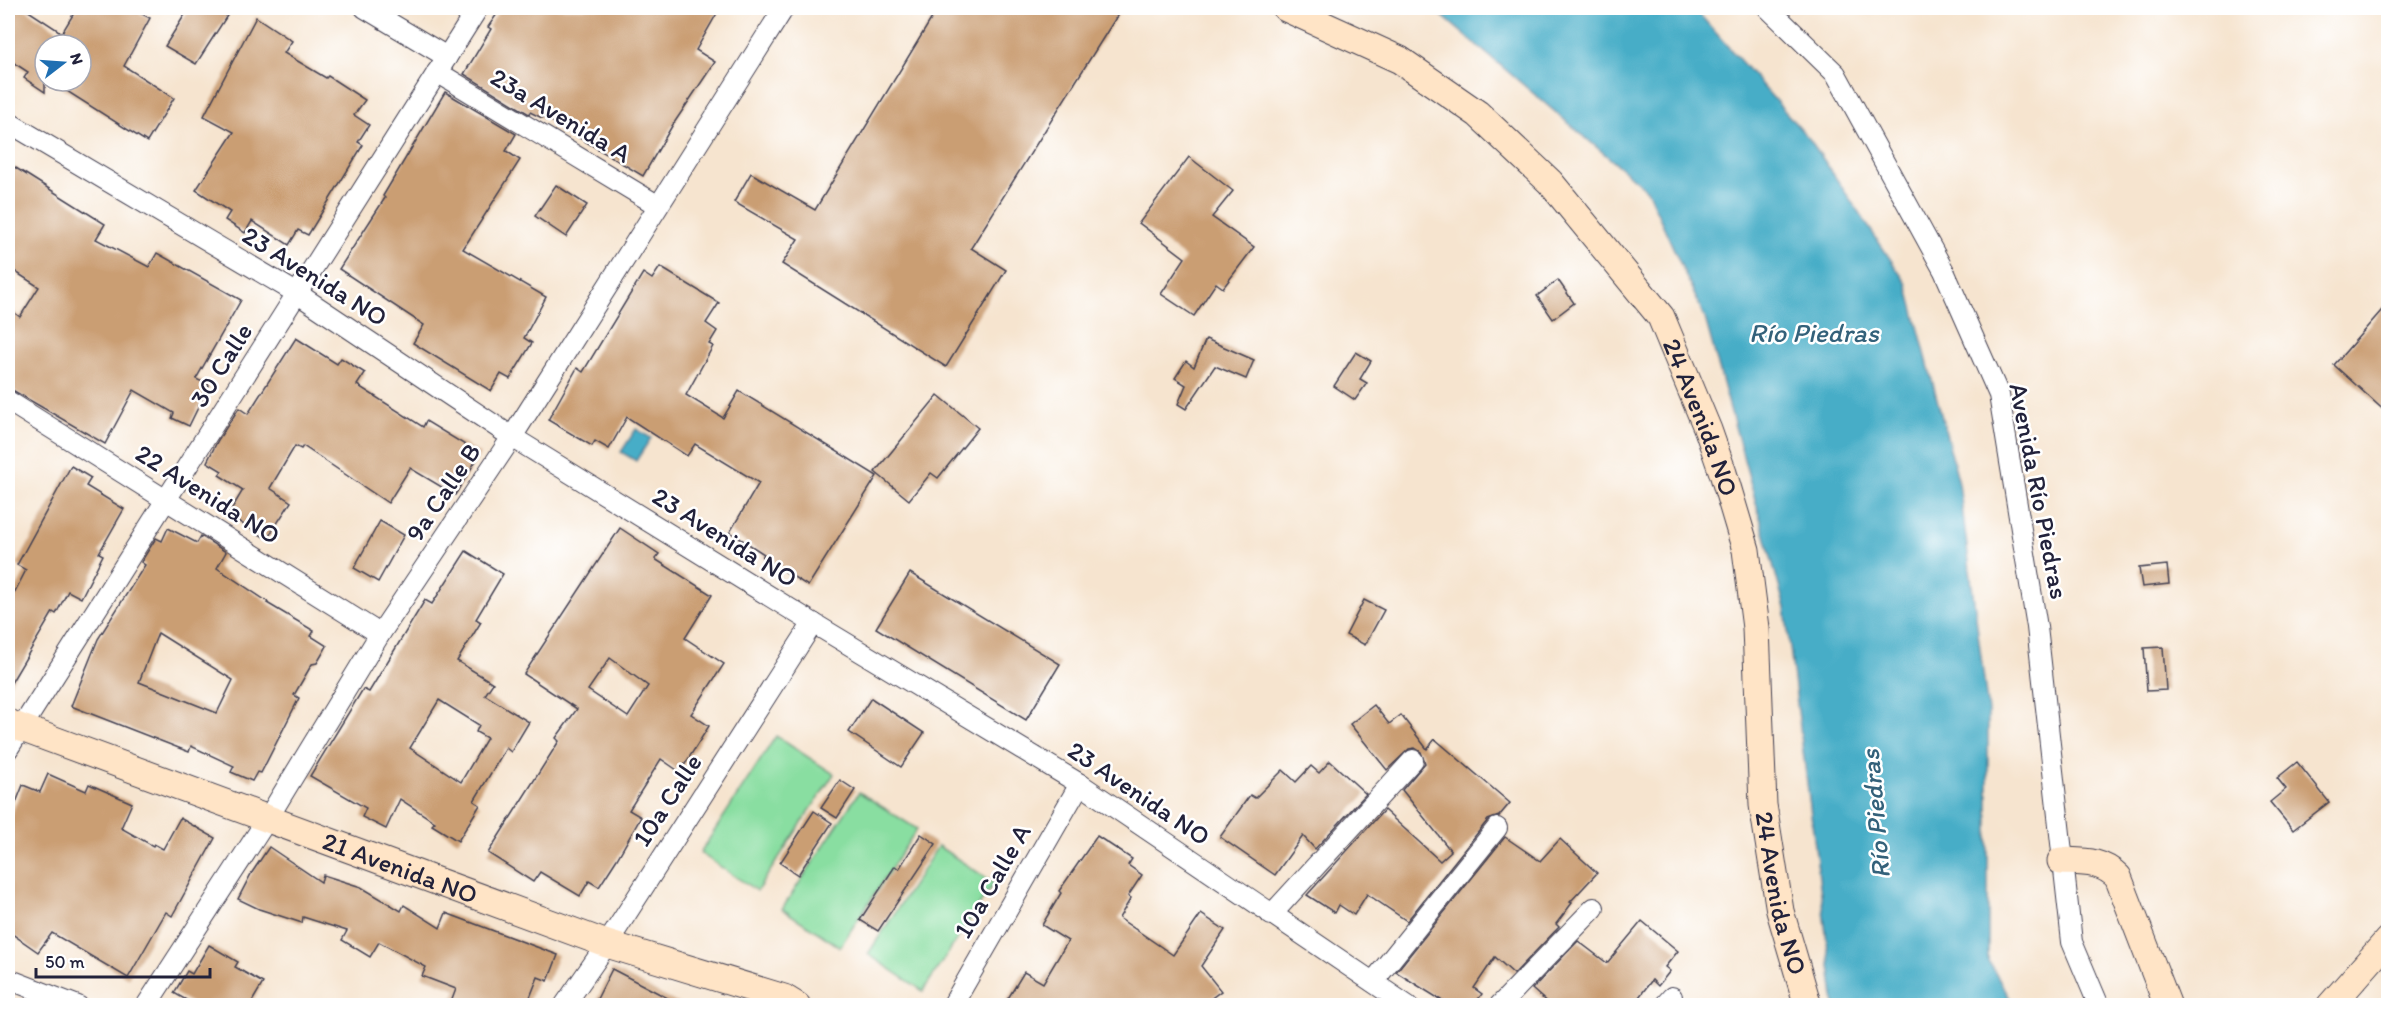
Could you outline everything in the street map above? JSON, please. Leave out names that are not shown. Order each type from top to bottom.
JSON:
[{"type":"street","name":"23a Avenida A","points":[[365,8],[442,64],[657,205]]},
{"type":"street","name":"30 Calle","points":[[12,734],[167,500],[478,8]]},
{"type":"street","name":"9a Calle B","points":[[146,1005],[268,818],[380,634],[512,437],[784,8]]},
{"type":"street","name":"24 Avenida NO","points":[[1286,8],[1400,60],[1478,114],[1550,182],[1661,317],[1716,451],[1746,550],[1756,628],[1763,805],[1780,911],[1808,1005]]},
{"type":"street","name":"Avenida Río Piedras","points":[[1768,8],[1836,74],[1944,271],[1998,395],[2037,627],[2061,861],[2072,942],[2099,1005]]},
{"type":"street","name":"23 Avenida NO","points":[[8,122],[297,294],[512,437],[813,623],[1080,784],[1271,915],[1408,1005]]},
{"type":"street","name":"22 Avenida NO","points":[[8,401],[380,634]]},
{"type":"street","name":"10a Calle","points":[[564,1005],[607,944],[813,623]]},
{"type":"street","name":"21 Avenida NO","points":[[12,734],[268,818],[607,944],[784,998],[797,1005]]},
{"type":"street","points":[[1271,915],[1413,760]]},
{"type":"street","name":"10a Calle A","points":[[951,1005],[1080,784]]},
{"type":"street","points":[[1373,982],[1497,828]]},
{"type":"street","points":[[2061,861],[2094,862],[2103,865],[2118,877],[2168,1005]]},
{"type":"street","points":[[1499,1005],[1594,908]]},
{"type":"street","points":[[2330,1005],[2388,940]]},
{"type":"street","points":[[8,979],[78,1005]]},
{"type":"green space","points":[[776,736],[834,774],[757,891],[700,853]]},
{"type":"green space","points":[[859,792],[917,829],[840,947],[782,909]]},
{"type":"green space","points":[[938,846],[994,883],[923,991],[868,954]]},
{"type":"water","name":"Río Piedras","points":[[1433,8],[1694,8],[1811,141],[1907,284],[1959,483],[1988,712],[1988,961],[2014,1005],[1835,1005],[1785,608],[1705,318],[1647,190]]},
{"type":"water","points":[[636,429],[651,438],[636,461],[621,452]]},
{"type":"building","points":[[8,8],[24,8],[62,33],[33,33],[33,84],[24,78],[28,72],[8,59]]},
{"type":"building","points":[[77,8],[130,8],[150,18],[124,66],[174,98],[147,142],[70,93],[93,93],[93,33],[62,33]]},
{"type":"building","points":[[189,8],[232,8],[196,64],[165,46]]},
{"type":"building","points":[[501,8],[720,8],[696,50],[715,62],[672,126],[643,176],[543,116],[542,118],[530,112],[529,114],[464,74],[491,29],[488,27]]},
{"type":"building","points":[[938,8],[1122,8],[971,248],[1006,270],[946,367],[782,264],[798,239],[734,202],[751,173],[815,210]]},
{"type":"building","points":[[256,17],[292,41],[284,53],[326,78],[328,76],[365,100],[354,115],[369,125],[358,142],[363,145],[308,235],[298,230],[289,245],[252,221],[245,233],[225,220],[230,212],[196,190],[234,132],[204,116]]},
{"type":"building","points":[[445,92],[516,134],[506,151],[520,160],[463,249],[546,297],[524,338],[532,343],[510,379],[501,374],[491,391],[413,343],[424,325],[339,269],[385,198],[383,196]]},
{"type":"building","points":[[1189,157],[1233,191],[1212,217],[1254,247],[1223,288],[1216,283],[1194,316],[1161,294],[1185,258],[1139,223]]},
{"type":"building","points":[[8,163],[105,224],[96,239],[149,267],[157,253],[241,300],[196,379],[209,385],[189,426],[172,418],[174,413],[134,390],[105,444],[8,389],[8,308],[20,317],[39,287],[8,267]]},
{"type":"building","points":[[556,185],[587,205],[566,237],[535,216]]},
{"type":"building","points":[[660,267],[719,303],[706,323],[717,331],[709,344],[713,346],[686,395],[723,418],[739,391],[877,476],[808,586],[762,557],[764,554],[730,532],[759,483],[695,444],[687,456],[627,417],[609,449],[595,441],[592,446],[548,420],[577,368],[583,372],[643,273],[652,279]]},
{"type":"building","points":[[1558,280],[1574,303],[1553,319],[1537,296]]},
{"type":"building","points":[[2388,303],[2388,414],[2334,365]]},
{"type":"building","points":[[296,338],[337,364],[341,358],[365,373],[357,385],[423,427],[426,421],[480,454],[455,495],[410,468],[388,503],[303,446],[301,449],[295,446],[270,488],[291,502],[267,539],[228,515],[243,490],[219,475],[222,471],[207,462],[239,408],[248,414]]},
{"type":"building","points":[[1206,339],[1254,360],[1246,379],[1215,366],[1186,409],[1178,404],[1186,385],[1175,378],[1186,361],[1194,367]]},
{"type":"building","points":[[1356,352],[1371,361],[1360,379],[1367,383],[1355,400],[1334,386]]},
{"type":"building","points":[[938,395],[978,428],[938,478],[931,473],[909,500],[875,472]]},
{"type":"building","points":[[71,466],[91,478],[86,486],[124,509],[99,553],[103,555],[81,598],[68,591],[56,614],[53,612],[8,688],[8,605],[26,570],[17,565]]},
{"type":"building","points":[[380,521],[404,535],[378,582],[354,568]]},
{"type":"building","points":[[168,528],[197,543],[201,536],[226,552],[217,568],[267,603],[314,631],[311,636],[327,646],[317,663],[312,664],[294,695],[299,698],[261,773],[257,772],[252,781],[231,772],[234,766],[191,746],[189,752],[71,706],[98,639],[145,565],[141,562],[156,538],[162,541]],"holes":[[[158,633],[233,680],[217,713],[139,682]]]},
{"type":"building","points":[[620,528],[659,554],[655,559],[712,595],[685,638],[724,664],[691,714],[709,726],[680,772],[661,759],[629,810],[641,817],[617,859],[599,887],[589,881],[580,896],[540,872],[533,882],[488,853],[559,741],[556,738],[577,709],[524,674]],"holes":[[[610,658],[648,686],[628,717],[588,690]]]},
{"type":"building","points":[[466,551],[503,574],[476,619],[481,622],[457,661],[493,683],[485,695],[529,722],[511,752],[506,748],[474,801],[480,805],[458,841],[432,825],[435,822],[400,799],[386,829],[362,817],[366,808],[310,776],[363,689],[369,692],[425,600],[432,604]],"holes":[[[439,700],[479,725],[476,732],[487,738],[461,782],[410,748]]]},
{"type":"building","points":[[2167,565],[2169,584],[2142,587],[2139,568]]},
{"type":"building","points":[[910,573],[1060,664],[1026,720],[876,628]]},
{"type":"building","points":[[1364,600],[1384,610],[1365,645],[1346,635]]},
{"type":"building","points":[[2163,647],[2166,690],[2147,691],[2144,648]]},
{"type":"building","points":[[871,698],[924,733],[901,767],[849,732]]},
{"type":"building","points":[[1374,705],[1389,724],[1401,715],[1427,749],[1435,739],[1510,803],[1499,816],[1488,820],[1407,921],[1367,894],[1354,915],[1339,905],[1335,913],[1307,895],[1384,810],[1440,861],[1451,851],[1402,790],[1425,763],[1421,752],[1415,748],[1409,749],[1387,770],[1350,724]]},
{"type":"building","points":[[1330,761],[1366,794],[1315,849],[1303,836],[1275,875],[1220,837],[1250,795],[1255,798],[1283,770],[1296,782],[1311,766],[1319,773]]},
{"type":"building","points":[[2297,762],[2329,802],[2293,830],[2270,802],[2286,789],[2277,778]]},
{"type":"building","points":[[48,774],[86,791],[89,784],[132,803],[121,828],[153,846],[154,844],[163,849],[180,818],[215,838],[172,916],[166,912],[128,978],[52,933],[38,952],[8,931],[8,823],[23,785],[40,792]]},
{"type":"building","points":[[840,780],[855,790],[837,818],[821,808]]},
{"type":"building","points":[[814,811],[832,823],[798,875],[780,863]]},
{"type":"building","points":[[921,834],[936,844],[878,931],[860,920],[895,866],[899,869]]},
{"type":"building","points":[[1097,836],[1132,859],[1128,865],[1142,875],[1128,896],[1131,898],[1119,918],[1173,955],[1201,914],[1225,930],[1201,966],[1221,991],[1202,1005],[1004,1005],[1024,972],[1043,983],[1068,941],[1042,925],[1061,893],[1059,891]]},
{"type":"building","points":[[1505,837],[1540,861],[1560,839],[1597,873],[1570,902],[1572,903],[1556,924],[1559,927],[1514,974],[1495,957],[1474,988],[1482,994],[1474,1005],[1449,1005],[1396,972]]},
{"type":"building","points":[[269,847],[321,882],[323,875],[361,887],[401,911],[404,905],[440,928],[446,913],[558,955],[548,981],[538,977],[527,1005],[450,1005],[456,989],[422,976],[426,967],[379,942],[370,957],[342,940],[347,931],[303,917],[302,923],[259,909],[238,899]]},
{"type":"building","points":[[1642,921],[1678,951],[1665,967],[1670,971],[1658,986],[1652,980],[1633,1005],[1550,1005],[1532,989],[1578,941],[1607,963]]},
{"type":"building","points":[[209,945],[238,962],[235,967],[263,983],[250,1005],[195,1005],[174,993],[187,971],[192,974]]},
{"type":"building","points":[[612,969],[681,1005],[594,1005]]}]
